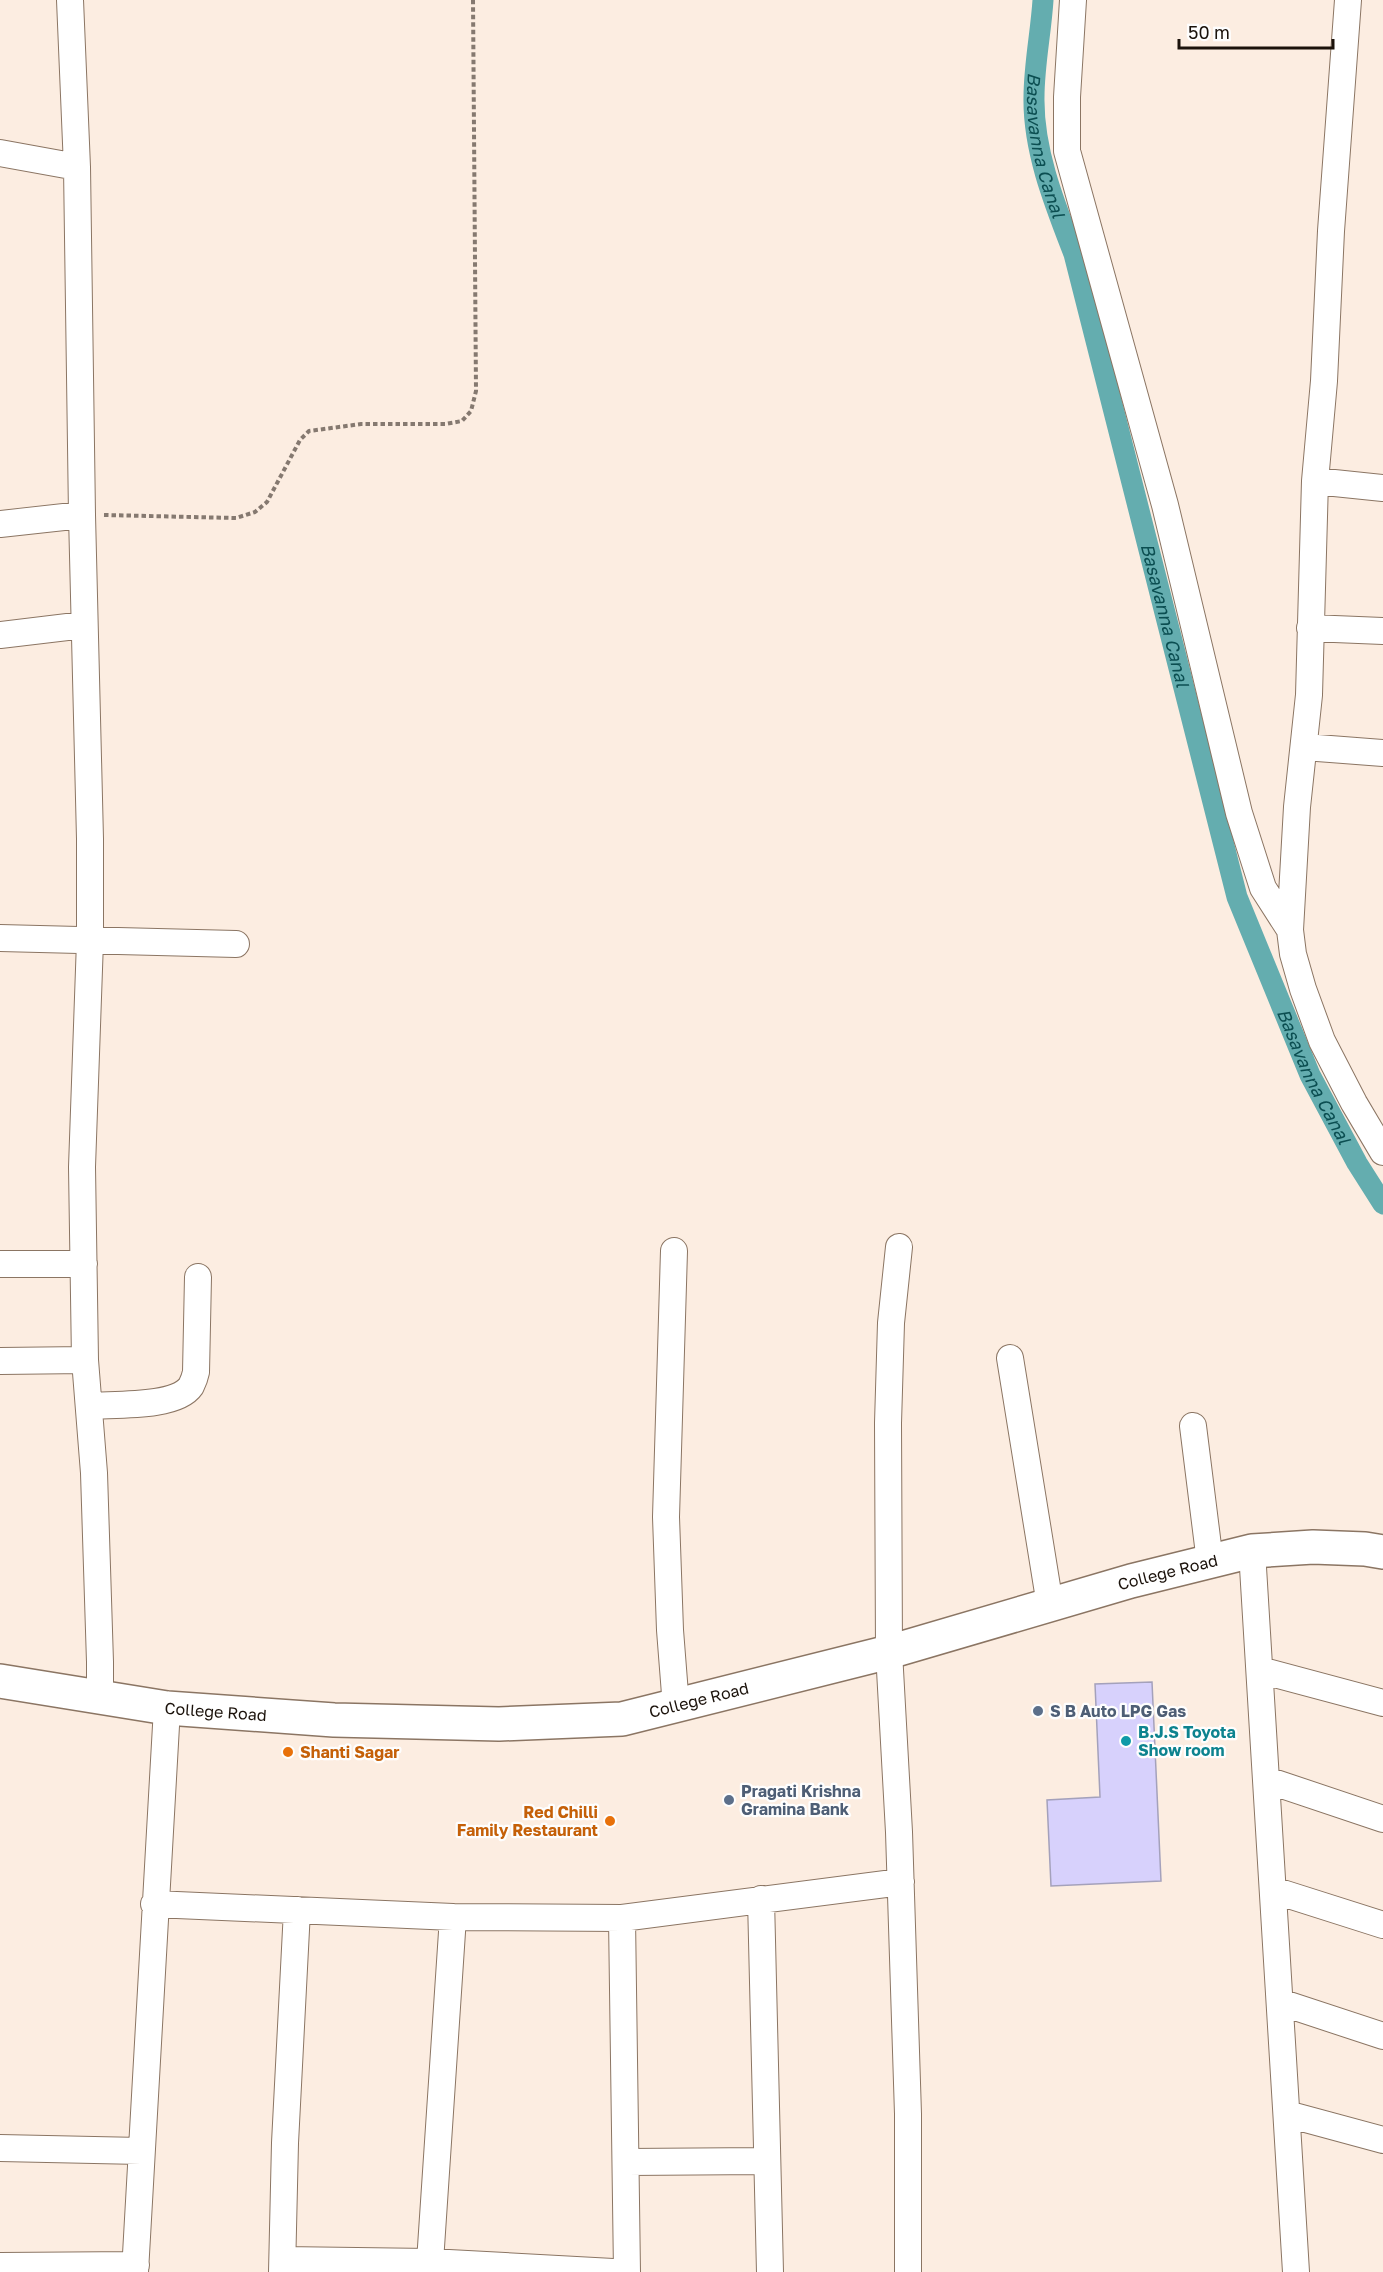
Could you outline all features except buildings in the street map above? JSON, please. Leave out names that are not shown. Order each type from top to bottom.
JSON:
[{"type":"main road","name":"College Road","points":[[0,1681],[100,1699],[167,1708],[334,1720],[499,1724],[622,1719],[889,1652],[1131,1581],[1252,1551],[1313,1547],[1383,1552]]},
{"type":"street","points":[[70,0],[77,167],[84,625],[90,839],[90,941],[82,1167],[86,1360],[94,1485],[100,1699]]},
{"type":"street","points":[[1073,0],[1067,97],[1067,151],[1165,506],[1245,834],[1263,888],[1290,930]]},
{"type":"street","points":[[1348,0],[1336,154],[1324,381],[1315,481],[1309,695],[1297,807],[1290,930],[1293,954],[1303,989],[1322,1041],[1354,1103],[1383,1152]]},
{"type":"street","points":[[0,153],[77,167]]},
{"type":"street","points":[[1315,481],[1383,488]]},
{"type":"street","points":[[0,524],[82,515]]},
{"type":"street","points":[[0,635],[84,625]]},
{"type":"street","points":[[1310,628],[1383,631]]},
{"type":"street","points":[[1304,747],[1383,753]]},
{"type":"street","points":[[0,938],[236,944]]},
{"type":"street","points":[[899,1247],[891,1323],[888,1424],[889,1652],[901,1881],[908,2114],[908,2272]]},
{"type":"street","points":[[674,1251],[666,1517],[670,1630],[676,1707]]},
{"type":"street","points":[[0,1264],[84,1264]]},
{"type":"street","points":[[89,1406],[158,1402],[176,1397],[190,1387],[197,1363],[198,1277]]},
{"type":"street","points":[[1010,1358],[1050,1605]]},
{"type":"street","points":[[0,1361],[86,1360]]},
{"type":"street","points":[[1193,1426],[1210,1562]]},
{"type":"street","points":[[1252,1551],[1296,2272]]},
{"type":"street","points":[[1260,1670],[1383,1703]]},
{"type":"street","points":[[0,2266],[135,2269],[154,1904],[167,1708]]},
{"type":"street","points":[[1267,1780],[1383,1819]]},
{"type":"street","points":[[154,1904],[453,1917],[622,1918],[901,1881]]},
{"type":"street","points":[[1273,1890],[1383,1925]]},
{"type":"street","points":[[761,1899],[770,2272]]},
{"type":"street","points":[[297,1910],[285,2143],[282,2266],[430,2262],[613,2272]]},
{"type":"street","points":[[430,2262],[453,1917]]},
{"type":"street","points":[[622,1918],[627,2272]]},
{"type":"street","points":[[1280,2002],[1383,2036]]},
{"type":"street","points":[[1287,2114],[1383,2140]]},
{"type":"street","points":[[0,2148],[141,2151]]},
{"type":"street","points":[[627,2162],[766,2161]]},
{"type":"path","points":[[82,515],[236,518],[255,512],[267,502],[300,440],[309,431],[361,424],[445,424],[462,421],[471,411],[476,391],[473,0]]},
{"type":"waterway","name":"Basavanna Canal","points":[[1043,0],[1034,97],[1041,157],[1074,254],[1237,897],[1310,1075],[1357,1163],[1383,1204]]},
{"type":"place","name":"S B Auto LPG Gas","points":[[1038,1711]]},
{"type":"place","name":"B.J.S Toyota Show room","points":[[1126,1741]]},
{"type":"place","name":"Shanti Sagar","points":[[288,1752]]},
{"type":"place","name":"Pragati Krishna Gramina Bank","points":[[729,1800]]},
{"type":"place","name":"Red Chilli Family Restaurant","points":[[610,1821]]}]
